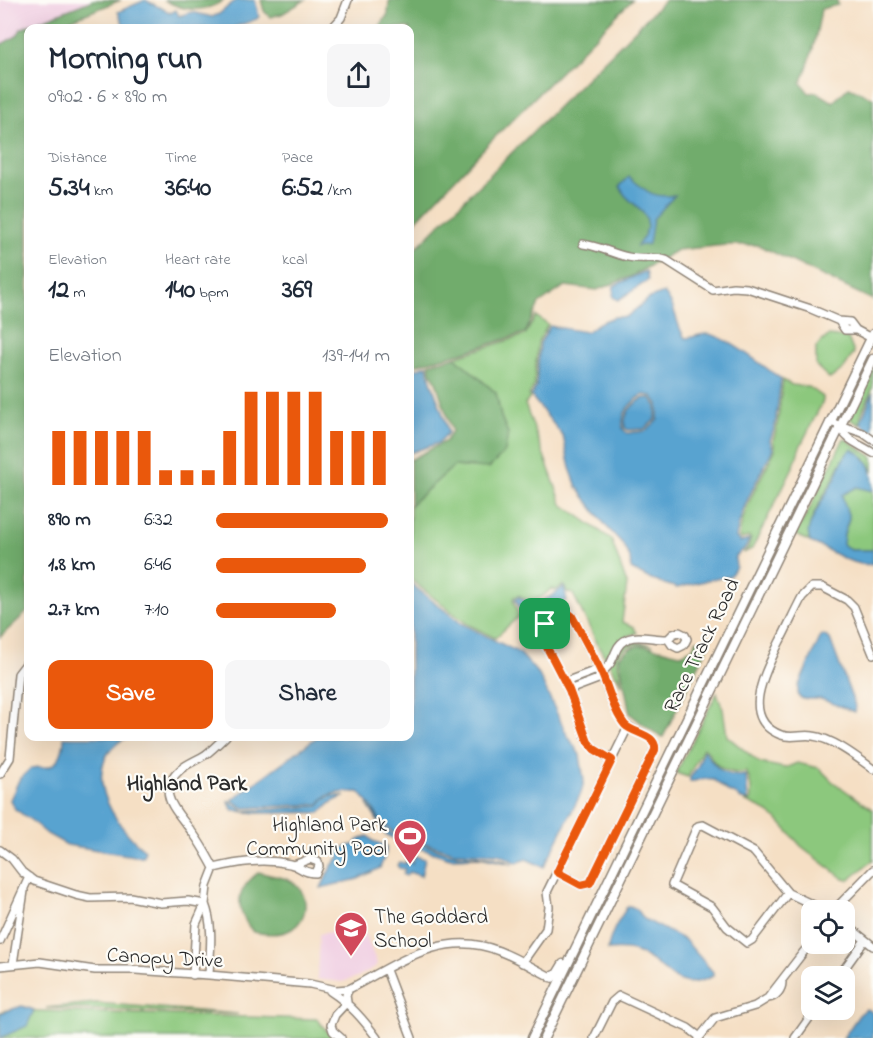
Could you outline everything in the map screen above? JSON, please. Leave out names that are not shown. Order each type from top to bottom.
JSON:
[{"type":"main road","name":"Race Track Road","points":[[532,1038],[872,336]]},
{"type":"main road","name":"Race Track Road","points":[[544,1038],[873,359]]},
{"type":"main road","points":[[550,977],[559,972],[578,932],[594,913]]},
{"type":"street","points":[[336,24],[342,18],[348,0]]},
{"type":"street","points":[[583,244],[629,258],[658,257],[713,290],[733,287],[747,288],[811,309],[839,321],[850,322],[856,330],[872,336]]},
{"type":"street","points":[[830,422],[863,433],[873,440]]},
{"type":"street","points":[[841,427],[847,438],[873,453]]},
{"type":"street","points":[[873,654],[854,607],[847,600],[822,587],[812,587],[802,597],[761,681],[758,704],[762,719],[774,732],[787,737],[810,735],[821,737],[873,770]]},
{"type":"street","points":[[557,872],[581,885],[590,883],[656,745],[652,739],[627,727],[621,720],[601,672],[572,616],[568,613],[545,624],[541,629],[541,636],[569,690],[588,742],[594,749],[612,760]]},
{"type":"street","points":[[569,690],[598,679],[601,672],[610,664],[619,646],[629,638],[668,639]]},
{"type":"street","points":[[0,774],[10,758],[18,674],[24,666]]},
{"type":"street","points":[[565,682],[594,671],[601,672]]},
{"type":"street","points":[[522,963],[546,928],[549,907],[547,892],[627,727]]},
{"type":"street","points":[[214,867],[197,838],[174,811],[169,789],[171,782],[182,768],[206,754],[220,741]]},
{"type":"street","points":[[788,893],[752,940],[747,943],[727,927],[712,907],[672,885],[696,829],[703,825],[754,852],[788,893],[801,900]]},
{"type":"street","points":[[0,850],[29,877],[76,896],[130,897],[160,903],[188,901],[205,904]]},
{"type":"street","points":[[214,867],[255,861],[294,865]]},
{"type":"street","points":[[193,975],[196,924],[205,904],[207,886],[214,867]]},
{"type":"street","points":[[844,900],[873,870]]},
{"type":"street","points":[[0,941],[29,877]]},
{"type":"street","points":[[13,964],[24,891]]},
{"type":"street","points":[[205,904],[210,920],[209,975]]},
{"type":"street","points":[[855,935],[873,945]]},
{"type":"street","points":[[846,966],[865,940]]},
{"type":"street","points":[[341,1038],[333,1031],[331,1025],[335,1015],[347,1002],[346,995],[349,988],[424,949],[462,943],[499,950],[569,986]]},
{"type":"street","points":[[594,1038],[612,1002],[619,996],[688,1028],[699,1037],[715,1018],[755,1006],[768,998],[802,954]]},
{"type":"street","name":"Canopy Drive","points":[[0,966],[40,962],[95,970],[209,975],[296,982],[328,989],[349,988]]},
{"type":"street","points":[[386,970],[411,1038]]},
{"type":"street","name":"Canopy Drive","points":[[328,989],[361,1015],[377,1038]]},
{"type":"street","points":[[795,1038],[808,1020]]},
{"type":"shaded area","points":[[0,0],[115,0],[40,24],[24,24],[24,31],[0,48]]},
{"type":"shaded area","points":[[362,927],[377,963],[375,967],[342,982],[317,979],[319,934]]},
{"type":"green space","points":[[93,0],[121,0],[60,24],[32,24]]},
{"type":"green space","points":[[164,0],[224,0],[202,9],[186,9]]},
{"type":"green space","points":[[261,0],[305,0],[282,14],[270,17],[264,11]]},
{"type":"green space","points":[[389,0],[632,0],[491,141],[414,223],[414,24],[382,24],[388,14]]},
{"type":"green space","points":[[665,0],[837,0],[838,5],[821,9],[814,46],[801,83],[809,93],[817,92],[833,102],[849,87],[873,98],[873,300],[758,245],[726,245],[677,250],[632,276],[597,290],[565,286],[539,304],[525,333],[414,365],[414,250]]},
{"type":"green space","points":[[24,28],[24,615],[0,637],[0,45],[17,36]]},
{"type":"green space","points":[[536,316],[548,325],[538,342],[534,386],[525,404],[562,504],[611,539],[627,584],[622,622],[633,626],[637,633],[627,636],[629,642],[653,645],[632,645],[620,653],[617,658],[622,685],[599,647],[573,594],[567,592],[564,585],[556,590],[551,589],[532,601],[519,595],[514,597],[519,616],[495,638],[467,624],[414,582],[414,501],[454,466],[473,468],[508,433],[501,417],[496,393],[455,357],[525,335]]},
{"type":"green space","points":[[828,336],[848,338],[854,353],[844,368],[830,379],[816,366],[816,347]]},
{"type":"green space","points":[[455,357],[496,393],[501,417],[508,433],[505,452],[489,468],[454,466],[414,501],[414,458],[446,441],[452,431],[429,364]]},
{"type":"green space","points":[[873,369],[872,390],[861,414],[860,425],[850,419]]},
{"type":"green space","points":[[783,380],[792,385],[809,387],[823,397],[823,401],[752,549],[743,553],[748,548],[751,539],[739,537],[741,526],[753,493],[775,450],[773,440],[777,427]]},
{"type":"green space","points":[[844,438],[873,457],[873,471],[864,457],[840,464],[811,522],[810,542],[794,534],[806,516]]},
{"type":"green space","points":[[857,487],[873,491],[873,550],[850,550],[843,544],[849,518],[841,495]]},
{"type":"green space","points":[[697,640],[709,645],[663,737],[630,714],[619,658],[633,647],[640,646],[681,654],[692,649]]},
{"type":"green space","points":[[717,693],[723,709],[727,736],[760,763],[785,768],[797,763],[819,768],[832,781],[873,810],[873,860],[849,880],[844,879],[801,846],[777,819],[744,801],[750,802],[751,794],[746,772],[736,773],[722,769],[703,748],[688,777],[676,773]]},
{"type":"green space","points":[[259,872],[287,879],[302,892],[304,913],[297,925],[286,932],[257,933],[253,932],[247,924],[240,908],[240,900],[245,886]]},
{"type":"green space","points":[[95,1003],[238,1014],[46,1008]]},
{"type":"green space","points":[[7,1010],[317,1019],[333,1038],[0,1038],[0,1012]]},
{"type":"water","points":[[145,0],[171,13],[176,10],[179,16],[192,12],[212,17],[236,0],[255,0],[259,16],[243,24],[123,24],[118,12]]},
{"type":"water","points":[[629,177],[654,194],[675,195],[653,219],[649,244],[637,246],[645,234],[647,224],[646,217],[623,193],[620,186]]},
{"type":"water","points":[[646,271],[648,280],[646,282],[618,300],[613,297],[614,286]]},
{"type":"water","points":[[664,293],[685,338],[706,334],[716,336],[745,353],[781,379],[775,426],[770,440],[773,449],[751,493],[738,527],[736,538],[741,542],[749,540],[746,547],[735,557],[736,567],[730,576],[677,588],[652,580],[631,569],[630,558],[622,543],[606,526],[577,487],[563,436],[531,396],[536,387],[540,343],[550,326],[586,332],[614,317],[626,317],[650,298]],"holes":[[[643,395],[652,396],[658,404],[658,420],[645,431],[627,433],[623,429],[623,418],[627,409]]]},
{"type":"water","points":[[427,365],[448,433],[438,443],[414,452],[414,370]]},
{"type":"water","points":[[873,392],[873,432],[863,426],[861,421]]},
{"type":"water","points":[[644,398],[651,398],[656,405],[656,419],[644,429],[628,430],[625,428],[627,413],[632,406]]},
{"type":"water","points":[[852,449],[864,457],[870,466],[873,491],[857,487],[842,495],[849,518],[843,544],[850,550],[873,550],[873,564],[857,563],[841,557],[810,542],[808,535],[814,514],[836,477],[844,458]]},
{"type":"water","points":[[414,586],[462,624],[520,653],[539,675],[566,733],[580,755],[584,781],[581,793],[544,867],[526,859],[517,863],[499,854],[454,852],[414,842],[394,833],[380,820],[359,792],[331,794],[319,804],[244,808],[232,800],[312,741],[414,741]]},
{"type":"water","points":[[564,587],[567,600],[523,621],[515,599],[519,597],[530,603],[536,603]]},
{"type":"water","points":[[823,635],[830,639],[855,706],[855,712],[821,699],[803,699],[798,696],[798,687]]},
{"type":"water","points":[[64,741],[122,741],[112,749],[104,763],[102,778],[104,794],[121,826],[145,850],[143,856],[67,845],[47,834],[15,809],[10,800],[19,780],[31,768],[51,766],[55,763]]},
{"type":"water","points":[[703,751],[721,771],[732,775],[746,775],[748,800],[730,793],[714,780],[702,779],[690,782]]},
{"type":"water","points":[[332,796],[345,796],[332,802],[320,813],[244,812],[233,810],[228,800],[244,811],[319,806],[323,800]]},
{"type":"water","points":[[367,804],[385,828],[393,835],[408,842],[451,853],[492,857],[513,864],[480,857],[450,858],[403,843],[386,835]]},
{"type":"water","points":[[368,836],[373,841],[386,846],[386,853],[380,868],[358,879],[321,888],[331,867],[339,857],[338,849],[357,844],[357,841]]},
{"type":"water","name":"Highland Park Community Pool","points":[[415,856],[425,859],[421,876],[409,872],[406,876],[403,874],[405,869],[397,865],[400,862],[406,864],[408,857],[412,864]]},
{"type":"water","points":[[627,907],[637,909],[644,919],[685,940],[713,972],[713,976],[690,983],[674,978],[637,952],[608,950],[615,928]]},
{"type":"water","points":[[22,1006],[34,1010],[27,1026],[0,1038],[0,1013]]},
{"type":"water","points":[[866,1009],[873,1015],[873,1038],[843,1038],[859,1015]]},
{"type":"place","name":"Highland Park Community Pool","points":[[410,865]]},
{"type":"place","name":"The Goddard School","points":[[351,957]]},
{"type":"district","name":"Highland Park","points":[[187,782]]},
{"type":"route","points":[[568,613],[572,616],[601,672],[621,720],[627,727],[652,739],[656,745],[590,883],[581,885],[557,872],[612,760],[594,749],[588,742],[569,690],[541,636],[541,629],[545,624],[568,613]]}]
